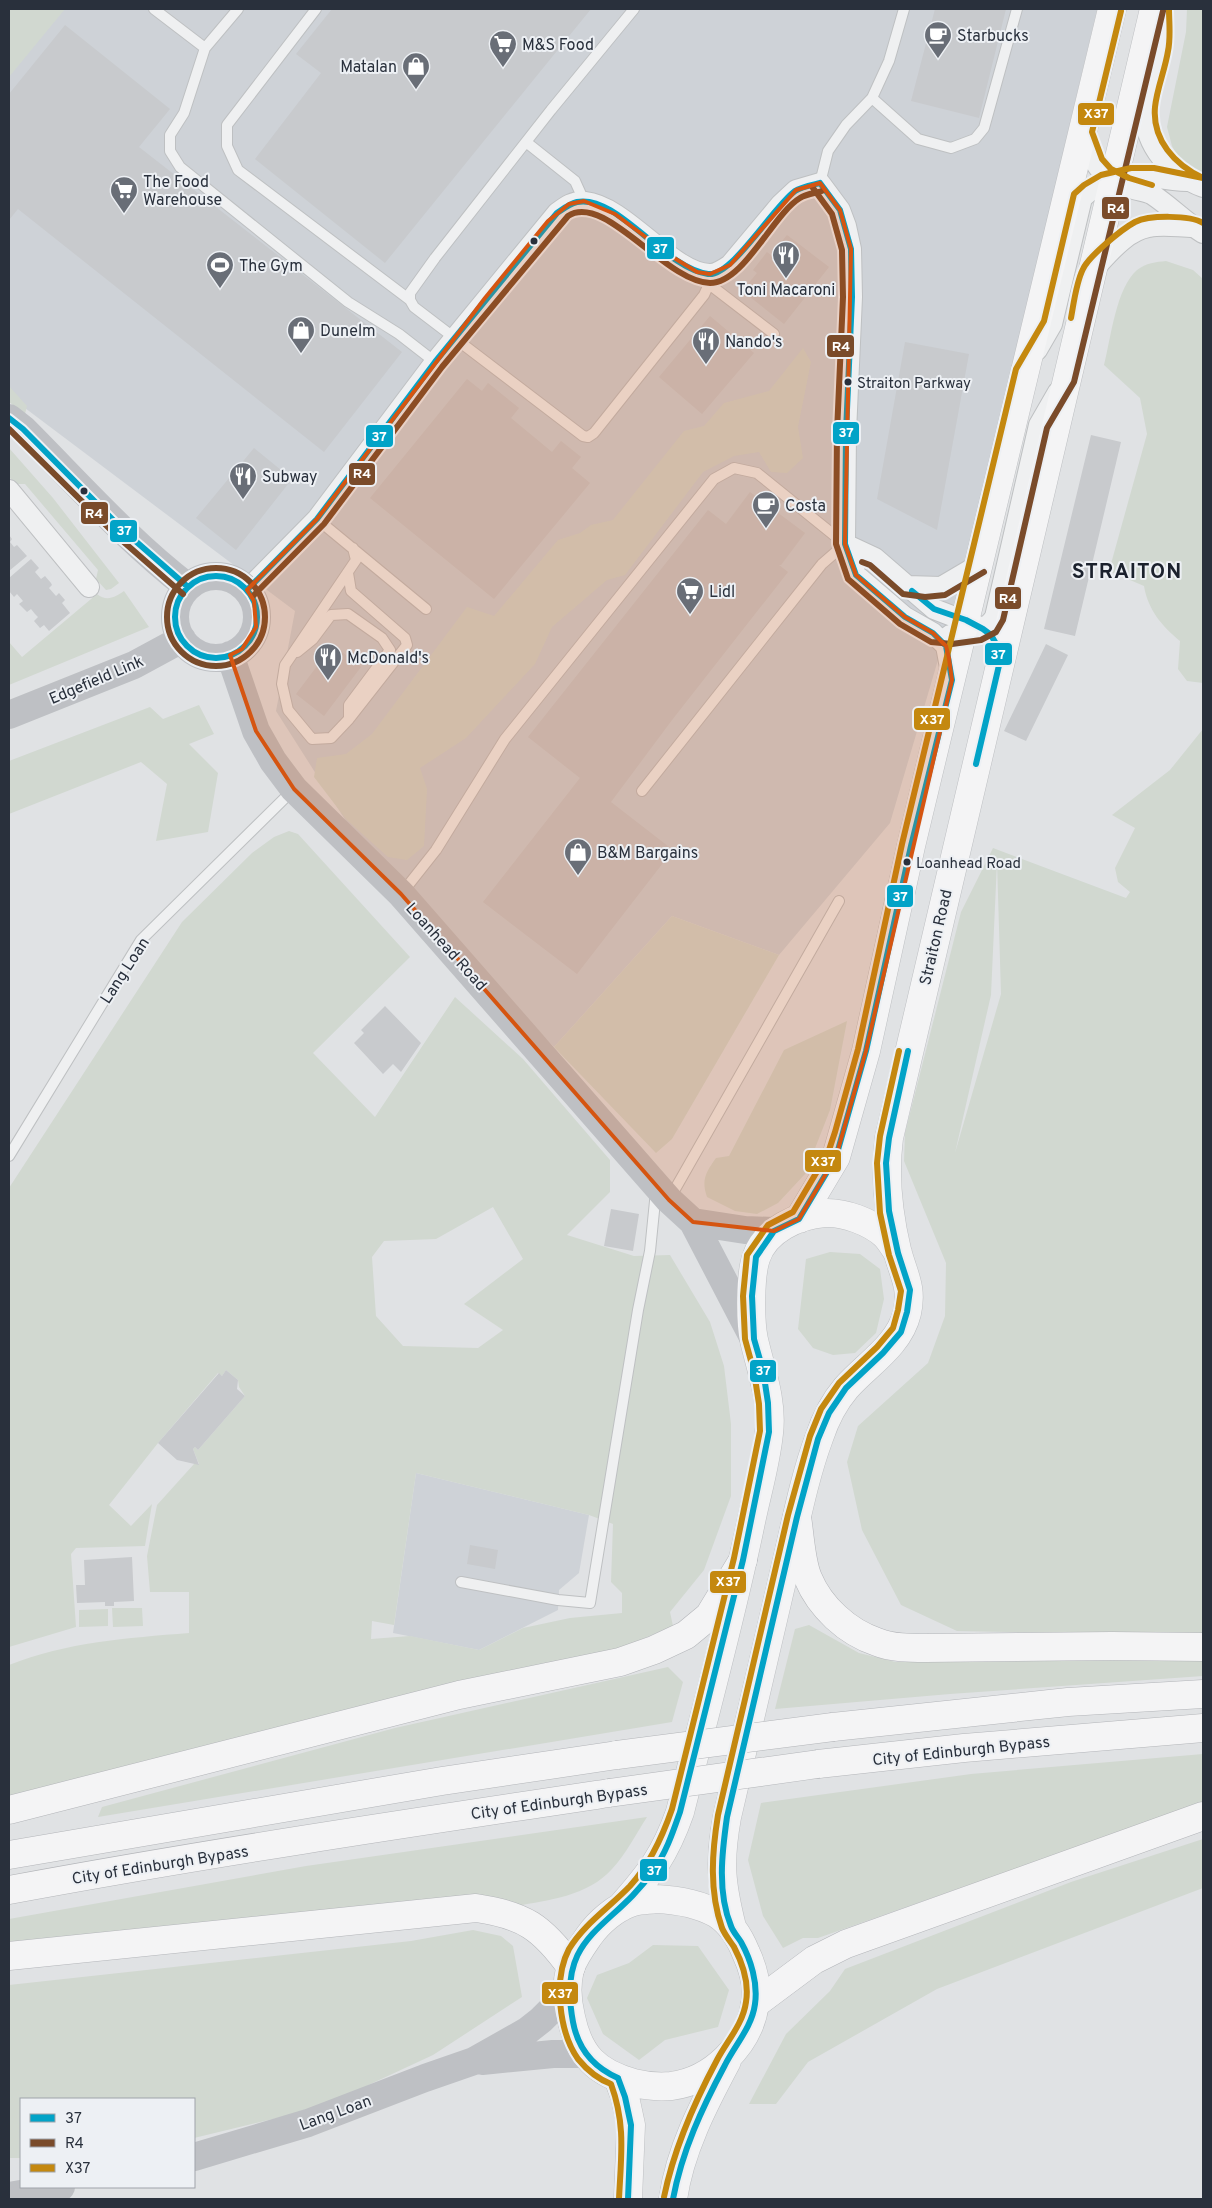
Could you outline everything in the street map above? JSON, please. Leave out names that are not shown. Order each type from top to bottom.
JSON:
[{"type":"main road","points":[[799,1219],[836,1158],[866,1051],[911,846],[952,680],[971,628],[980,564],[1112,9]]},
{"type":"main road","name":"Straiton Road","points":[[732,1927],[723,1889],[722,1845],[797,1517],[818,1439],[829,1413],[846,1388],[883,1353],[901,1332],[907,1312],[910,1290],[898,1253],[886,1188],[889,1138],[1065,380],[1154,9]]},
{"type":"main road","points":[[9,418],[23,429],[158,564],[188,588]]},
{"type":"main road","points":[[218,576],[229,578],[247,590],[256,607],[256,627],[246,644],[230,655],[217,658],[204,656],[192,649],[182,639],[176,626],[175,612],[180,599],[188,588],[197,581],[218,576]]},
{"type":"main road","name":"Edgefield Link","points":[[9,716],[134,665],[182,639]]},
{"type":"main road","name":"Loanhead Road","points":[[230,655],[256,731],[273,761],[294,789],[401,894],[663,1192],[693,1222],[754,1338]]},
{"type":"main road","name":"Straiton Road","points":[[620,1908],[652,1871],[675,1828],[743,1560],[770,1432],[768,1403],[754,1338],[752,1296],[756,1257],[774,1231],[799,1219],[825,1213],[854,1218],[885,1235],[898,1253]]},
{"type":"main road","points":[[693,1222],[745,1230],[774,1231]]},
{"type":"main road","points":[[797,1517],[807,1577],[818,1596],[835,1617],[853,1631],[877,1642],[897,1647],[926,1648],[1203,1647]]},
{"type":"main road","points":[[9,1810],[459,1695],[620,1662],[686,1636],[709,1616],[743,1560]]},
{"type":"main road","points":[[9,1855],[442,1781],[617,1755],[833,1727],[1068,1702],[1203,1694]]},
{"type":"main road","name":"City of Edinburgh Bypass","points":[[9,1890],[383,1827],[818,1764],[964,1748],[1203,1728]]},
{"type":"main road","points":[[755,2004],[814,1960],[846,1944],[1203,1816]]},
{"type":"main road","points":[[569,1977],[578,1952],[593,1930],[620,1908],[634,1902],[656,1899],[680,1900],[717,1915],[732,1927],[750,1961],[754,1974],[755,2004],[743,2036],[731,2053],[708,2096],[692,2132],[682,2161],[673,2199]]},
{"type":"main road","points":[[9,1956],[476,1908],[504,1912],[524,1920],[557,1946],[569,1977],[574,2032],[585,2054],[597,2067],[618,2078],[639,2084],[658,2086],[684,2084],[705,2075],[731,2053]]},
{"type":"main road","name":"Lang Loan","points":[[195,2157],[308,2123],[425,2078],[474,2062],[527,2031],[541,2020],[553,2008],[569,1977]]},
{"type":"main road","name":"Lang Loan","points":[[474,2062],[553,2054],[585,2054]]},
{"type":"main road","points":[[618,2078],[625,2097],[631,2126],[628,2199]]},
{"type":"main road","points":[[9,2196],[55,2188]]},
{"type":"street","points":[[1160,9],[1161,39],[1145,107],[1147,127],[1160,156],[1172,170],[1195,184]]},
{"type":"street","points":[[1083,132],[1094,164],[1106,176],[1114,181],[1152,194],[1198,230]]},
{"type":"street","points":[[1025,371],[1052,324],[1082,198],[1090,190],[1114,181],[1142,176],[1195,184]]},
{"type":"street","points":[[247,590],[317,519],[435,362],[548,221],[569,204],[584,201],[615,214],[671,256],[710,279],[730,265],[796,190],[820,183],[840,210],[852,249],[852,297],[846,432],[845,544],[856,575],[905,617],[933,633],[946,646],[952,680]]},
{"type":"street","points":[[1091,272],[1116,246],[1139,230],[1156,226],[1198,230]]},
{"type":"street","points":[[933,633],[990,625],[995,617],[1039,425],[1065,380]]},
{"type":"street","points":[[9,490],[89,587]]},
{"type":"street","points":[[845,544],[875,558],[934,609],[971,628],[991,635],[1000,661]]},
{"type":"street","points":[[907,586],[941,587],[980,564]]},
{"type":"lane","points":[[154,9],[205,48]]},
{"type":"lane","points":[[238,9],[205,48],[184,113],[170,135],[170,151],[180,167],[348,302],[400,334],[435,362]]},
{"type":"lane","points":[[316,9],[227,125],[227,146],[238,170],[410,300],[414,307],[583,436],[588,437],[594,433],[704,295],[710,279],[774,334]]},
{"type":"lane","points":[[410,300],[410,293],[435,258],[634,9]]},
{"type":"lane","points":[[820,183],[828,151],[846,125],[872,98],[892,56],[904,9]]},
{"type":"lane","points":[[872,98],[918,139],[952,148],[975,139],[984,128],[1017,9]]},
{"type":"lane","points":[[526,142],[575,181],[584,201]]},
{"type":"lane","points":[[401,894],[436,850],[505,739],[714,479],[734,468],[757,472],[845,544],[822,564],[642,791]]},
{"type":"lane","points":[[317,519],[426,609]]},
{"type":"lane","points":[[348,573],[351,592],[405,638],[407,645],[349,719],[331,738],[312,739],[288,710],[282,684],[285,665],[330,595],[356,560],[352,548]]},
{"type":"lane","points":[[288,659],[313,639],[331,615],[348,614],[382,638],[390,650],[349,705],[349,719]]},
{"type":"lane","name":"Lang Loan","points":[[9,1156],[141,940],[294,789]]},
{"type":"lane","points":[[461,1582],[558,1600],[590,1603],[638,1310],[663,1192],[839,901]]},
{"type":"highlighted area","points":[[820,183],[840,210],[851,249],[845,544],[856,575],[905,617],[933,633],[946,646],[949,658],[952,680],[866,1051],[836,1157],[799,1219],[774,1231],[693,1222],[669,1200],[401,894],[294,789],[256,731],[230,655],[242,649],[256,627],[254,601],[247,590],[317,519],[485,298],[548,221],[569,204],[584,201],[615,214],[671,256],[697,272],[710,274],[730,265],[796,190]]},
{"type":"shaded area","points":[[9,9],[65,9],[9,77]]},
{"type":"shaded area","points":[[41,9],[1097,9],[963,575],[890,823],[779,955],[672,916],[554,1047],[353,832],[276,711],[295,611],[9,396],[9,51]]},
{"type":"shaded area","points":[[1187,9],[1203,9],[1203,180],[1184,168],[1172,146],[1167,127],[1186,32]]},
{"type":"shaded area","points":[[1166,261],[1193,270],[1203,279],[1203,683],[1187,681],[1178,669],[1180,641],[1167,629],[1152,610],[1144,586],[1109,571],[1147,434],[1140,398],[1104,365],[1119,301],[1130,278],[1137,270],[1144,266]]},
{"type":"shaded area","points":[[803,348],[811,362],[798,427],[803,458],[787,473],[771,472],[759,452],[734,456],[703,472],[625,575],[607,580],[552,627],[535,664],[466,738],[420,768],[427,789],[424,846],[407,860],[388,857],[346,819],[314,777],[317,758],[346,754],[372,734],[467,607],[494,616],[558,540],[580,533],[591,525],[613,520],[684,431],[704,426],[724,403],[769,391]]},
{"type":"shaded area","points":[[9,386],[27,406],[25,414],[9,402]]},
{"type":"shaded area","points":[[9,448],[53,498],[119,583],[106,590],[96,579],[98,570],[25,484],[16,484],[9,477]]},
{"type":"shaded area","points":[[124,591],[149,627],[9,685],[9,642],[22,657],[97,594],[108,598]]},
{"type":"shaded area","points":[[199,705],[214,734],[189,744],[218,773],[208,832],[156,841],[167,784],[141,762],[9,814],[9,761],[150,707],[163,719]]},
{"type":"shaded area","points":[[1203,729],[1203,1636],[957,1631],[901,1605],[862,1530],[847,1462],[858,1426],[928,1363],[945,1316],[946,1263],[904,1161],[905,1133],[961,912],[993,848],[1126,898],[1130,892],[1118,882],[1115,868],[1135,828],[1112,815],[1170,770]],"holes":[[[997,862],[1001,994],[955,1153],[991,995]]]},
{"type":"shaded area","points":[[289,831],[298,834],[410,957],[313,1053],[375,1117],[455,997],[523,1059],[610,1160],[610,1192],[567,1235],[634,1256],[670,1255],[710,1322],[724,1366],[731,1424],[731,1496],[704,1570],[670,1612],[673,1626],[614,1651],[9,1796],[9,1665],[31,1657],[75,1646],[120,1639],[189,1633],[189,1592],[150,1592],[147,1556],[157,1505],[194,1464],[199,1464],[193,1449],[195,1447],[198,1450],[245,1396],[239,1387],[238,1380],[226,1370],[222,1376],[218,1373],[158,1443],[109,1505],[131,1526],[152,1504],[145,1546],[76,1548],[71,1554],[76,1627],[9,1647],[9,1188],[182,922],[252,853],[274,837]],"holes":[[[493,1207],[523,1259],[464,1304],[503,1330],[478,1348],[403,1346],[376,1316],[372,1257],[384,1241],[436,1239]],[[416,1473],[589,1515],[613,1524],[611,1582],[622,1593],[622,1613],[570,1618],[523,1628],[479,1650],[410,1636],[371,1639],[372,1621],[394,1625]]]},
{"type":"shaded area","points":[[672,916],[779,955],[672,1139],[656,1153],[554,1047]]},
{"type":"shaded area","points":[[847,1021],[830,1110],[805,1174],[778,1203],[757,1214],[735,1211],[707,1197],[704,1186],[707,1172],[716,1158],[729,1156],[784,1050]]},
{"type":"shaded area","points":[[830,1252],[860,1254],[880,1269],[884,1299],[876,1333],[855,1353],[833,1355],[813,1348],[798,1329],[806,1259]]},
{"type":"shaded area","points":[[416,1473],[589,1515],[579,1573],[559,1590],[558,1610],[479,1650],[393,1633]]},
{"type":"shaded area","points":[[112,1608],[142,1608],[143,1626],[113,1627]]},
{"type":"shaded area","points":[[108,1609],[108,1626],[79,1627],[79,1610]]},
{"type":"shaded area","points":[[809,1625],[859,1653],[896,1662],[1203,1660],[1203,1676],[950,1694],[775,1709],[795,1629]]},
{"type":"shaded area","points":[[668,1667],[683,1682],[672,1722],[98,1817],[102,1807],[395,1728]]},
{"type":"shaded area","points":[[1203,1754],[1203,1803],[818,1938],[803,1938],[783,1948],[763,1916],[748,1860],[761,1803],[971,1774]]},
{"type":"shaded area","points":[[647,1817],[622,1857],[602,1878],[580,1891],[542,1901],[516,1906],[9,1947],[9,1919],[306,1866]]},
{"type":"shaded area","points":[[1203,1839],[1203,1888],[937,1989],[808,2062],[776,2104],[749,2104],[786,2034],[830,1991],[845,1969],[1071,1882]]},
{"type":"shaded area","points":[[473,1930],[501,1936],[513,1946],[522,1997],[433,2055],[319,2108],[195,2138],[195,2098],[20,2098],[20,2158],[9,2158],[9,1985],[411,1941]]},
{"type":"shaded area","points":[[653,1945],[698,1946],[729,1990],[718,2027],[665,2040],[639,2060],[603,2034],[587,1998],[597,1975],[629,1963]]},
{"type":"building","points":[[332,9],[591,9],[385,263],[255,159],[321,73],[296,54]]},
{"type":"building","points":[[935,9],[1006,9],[979,118],[911,101]]},
{"type":"building","points":[[65,25],[170,109],[139,147],[402,352],[324,452],[18,209],[9,220],[9,94]]},
{"type":"building","name":"Toni Macaroni","points":[[787,235],[829,267],[784,324],[745,293],[750,287],[747,285],[757,273],[753,270],[767,252],[771,255]]},
{"type":"building","name":"Nando's","points":[[710,316],[754,353],[702,414],[659,377]]},
{"type":"building","points":[[905,342],[969,354],[937,530],[877,499]]},
{"type":"building","points":[[467,379],[482,391],[488,383],[519,408],[511,418],[552,452],[561,441],[581,457],[572,468],[590,483],[494,599],[370,498]]},
{"type":"building","points":[[1091,435],[1121,442],[1075,636],[1044,629]]},
{"type":"building","points":[[254,448],[292,479],[236,550],[196,518]]},
{"type":"building","points":[[750,492],[805,533],[781,565],[779,565],[788,572],[672,720],[611,802],[673,850],[577,974],[483,902],[580,778],[528,737],[708,510],[726,524]]},
{"type":"building","points":[[9,535],[12,539],[10,542],[14,547],[17,545],[27,556],[9,571]]},
{"type":"building","points":[[31,559],[39,568],[35,572],[41,579],[45,576],[51,583],[52,585],[49,588],[56,596],[59,593],[65,600],[62,603],[70,613],[49,631],[44,625],[40,628],[34,621],[38,617],[31,609],[27,612],[19,604],[23,601],[17,594],[14,597],[9,591],[9,578]]},
{"type":"building","points":[[1046,644],[1068,655],[1026,741],[1004,731]]},
{"type":"building","name":"McDonald's","points":[[333,645],[361,667],[324,716],[296,694]]},
{"type":"building","points":[[385,1006],[421,1043],[401,1072],[393,1064],[383,1074],[354,1043],[364,1033],[361,1030]]},
{"type":"building","points":[[611,1209],[639,1214],[633,1251],[604,1246]]},
{"type":"building","points":[[226,1370],[238,1380],[237,1389],[245,1396],[198,1450],[195,1447],[193,1449],[199,1465],[177,1460],[158,1443],[219,1373],[222,1376]]},
{"type":"building","points":[[470,1545],[498,1550],[495,1569],[467,1564]]},
{"type":"building","points":[[132,1557],[134,1601],[114,1602],[114,1606],[105,1606],[105,1602],[77,1603],[76,1585],[85,1585],[84,1560]]},
{"type":"transit line","name":"X37","points":[[1169,9],[1169,46],[1155,107],[1157,130],[1161,141],[1175,159],[1203,178]]},
{"type":"transit line","name":"X37","points":[[1121,11],[1092,132],[1102,159],[1111,169],[1129,178],[1152,185]]},
{"type":"transit line","name":"R4","points":[[813,188],[832,214],[842,250],[843,297],[837,432],[836,544],[848,579],[900,624],[931,642],[952,644],[981,640],[996,632],[1003,620],[1047,428],[1074,382],[1163,11]]},
{"type":"transit line","name":"X37","points":[[619,2199],[621,2127],[616,2099],[611,2084],[602,2080],[578,2059],[566,2035],[560,2005],[561,1975],[564,1961],[575,1940],[630,1886],[644,1869],[660,1840],[672,1809],[734,1558],[760,1431],[759,1404],[754,1372],[745,1339],[743,1296],[747,1255],[768,1225],[793,1212],[828,1153],[835,1132],[858,1049],[902,844],[1016,369],[1044,321],[1074,194],[1084,185],[1101,175],[1131,168],[1154,168],[1203,178]]},
{"type":"transit line","name":"37","points":[[247,590],[317,519],[435,362],[557,213],[577,202],[592,203],[608,209],[675,259],[691,269],[708,274],[718,272],[729,265],[795,191],[820,183]]},
{"type":"transit line","name":"37","points":[[618,2078],[594,2063],[583,2049],[575,2032],[570,1992],[572,1969],[580,1951],[591,1936],[637,1891],[658,1864],[672,1835],[680,1812],[743,1560],[769,1432],[768,1403],[763,1370],[754,1339],[752,1296],[756,1257],[774,1231],[799,1219],[836,1157],[866,1051],[911,846],[952,680],[946,646],[933,633],[905,617],[856,575],[845,544],[846,432],[852,297],[851,249],[840,210],[820,183]]},
{"type":"transit line","name":"R4","points":[[253,596],[324,524],[442,367],[568,216],[583,212],[599,216],[617,226],[674,269],[692,279],[710,283],[723,280],[735,272],[790,206],[802,197],[822,191]]},
{"type":"transit line","name":"X37","points":[[1071,318],[1077,286],[1083,269],[1099,250],[1122,230],[1135,222],[1159,217],[1189,218],[1203,223]]},
{"type":"transit line","name":"37","points":[[9,418],[23,429],[124,531],[188,587]]},
{"type":"transit line","name":"R4","points":[[9,429],[118,537],[183,594]]},
{"type":"transit line","name":"R4","points":[[862,562],[870,565],[903,594],[925,597],[945,595],[984,572]]},
{"type":"transit line","name":"R4","points":[[216,568],[235,571],[251,582],[262,598],[265,617],[262,636],[251,652],[235,663],[216,666],[197,663],[181,652],[170,636],[167,617],[170,598],[181,582],[197,571],[216,568]]},
{"type":"transit line","name":"37","points":[[216,576],[232,580],[245,588],[253,601],[257,617],[253,633],[245,646],[232,654],[216,658],[200,654],[187,646],[179,633],[175,617],[179,601],[187,588],[200,580],[216,576]]},
{"type":"transit line","name":"37","points":[[912,591],[934,609],[966,620],[983,629],[991,635],[995,642],[1000,661],[976,764]]},
{"type":"transit line","name":"X37","points":[[664,2197],[673,2161],[693,2109],[721,2053],[742,2018],[746,2002],[747,1988],[743,1967],[734,1947],[722,1928],[715,1900],[713,1886],[714,1843],[718,1815],[788,1515],[810,1436],[821,1409],[839,1383],[877,1347],[893,1328],[898,1310],[901,1291],[889,1255],[880,1213],[877,1163],[880,1136],[899,1051]]},
{"type":"transit line","name":"37","points":[[673,2199],[687,2147],[694,2130],[717,2081],[747,2028],[755,2004],[755,1980],[751,1964],[732,1928],[724,1900],[722,1886],[724,1844],[727,1817],[797,1517],[818,1439],[829,1413],[846,1388],[883,1353],[901,1332],[907,1312],[910,1290],[898,1253],[889,1211],[886,1163],[889,1138],[908,1051]]},
{"type":"transit line","name":"37","points":[[618,2078],[625,2097],[631,2125],[628,2199]]},
{"type":"place","name":"Starbucks","points":[[938,59]]},
{"type":"place","name":"M&S Food","points":[[503,68]]},
{"type":"place","name":"Matalan","points":[[416,90]]},
{"type":"place","name":"The Food Warehouse","points":[[124,214]]},
{"type":"place","name":"Toni Macaroni","points":[[786,279]]},
{"type":"place","name":"The Gym","points":[[220,289]]},
{"type":"place","name":"Dunelm","points":[[301,354]]},
{"type":"place","name":"Nando's","points":[[706,365]]},
{"type":"place","name":"Straiton Parkway","points":[[848,382]]},
{"type":"place","name":"Subway","points":[[243,500]]},
{"type":"place","name":"Costa","points":[[766,529]]},
{"type":"place","name":"Lidl","points":[[690,615]]},
{"type":"place","name":"McDonald's","points":[[328,681]]},
{"type":"place","name":"Loanhead Road","points":[[907,862]]},
{"type":"place","name":"B&M Bargains","points":[[578,876]]},
{"type":"district","name":"STRAITON","points":[[1127,571]]}]
